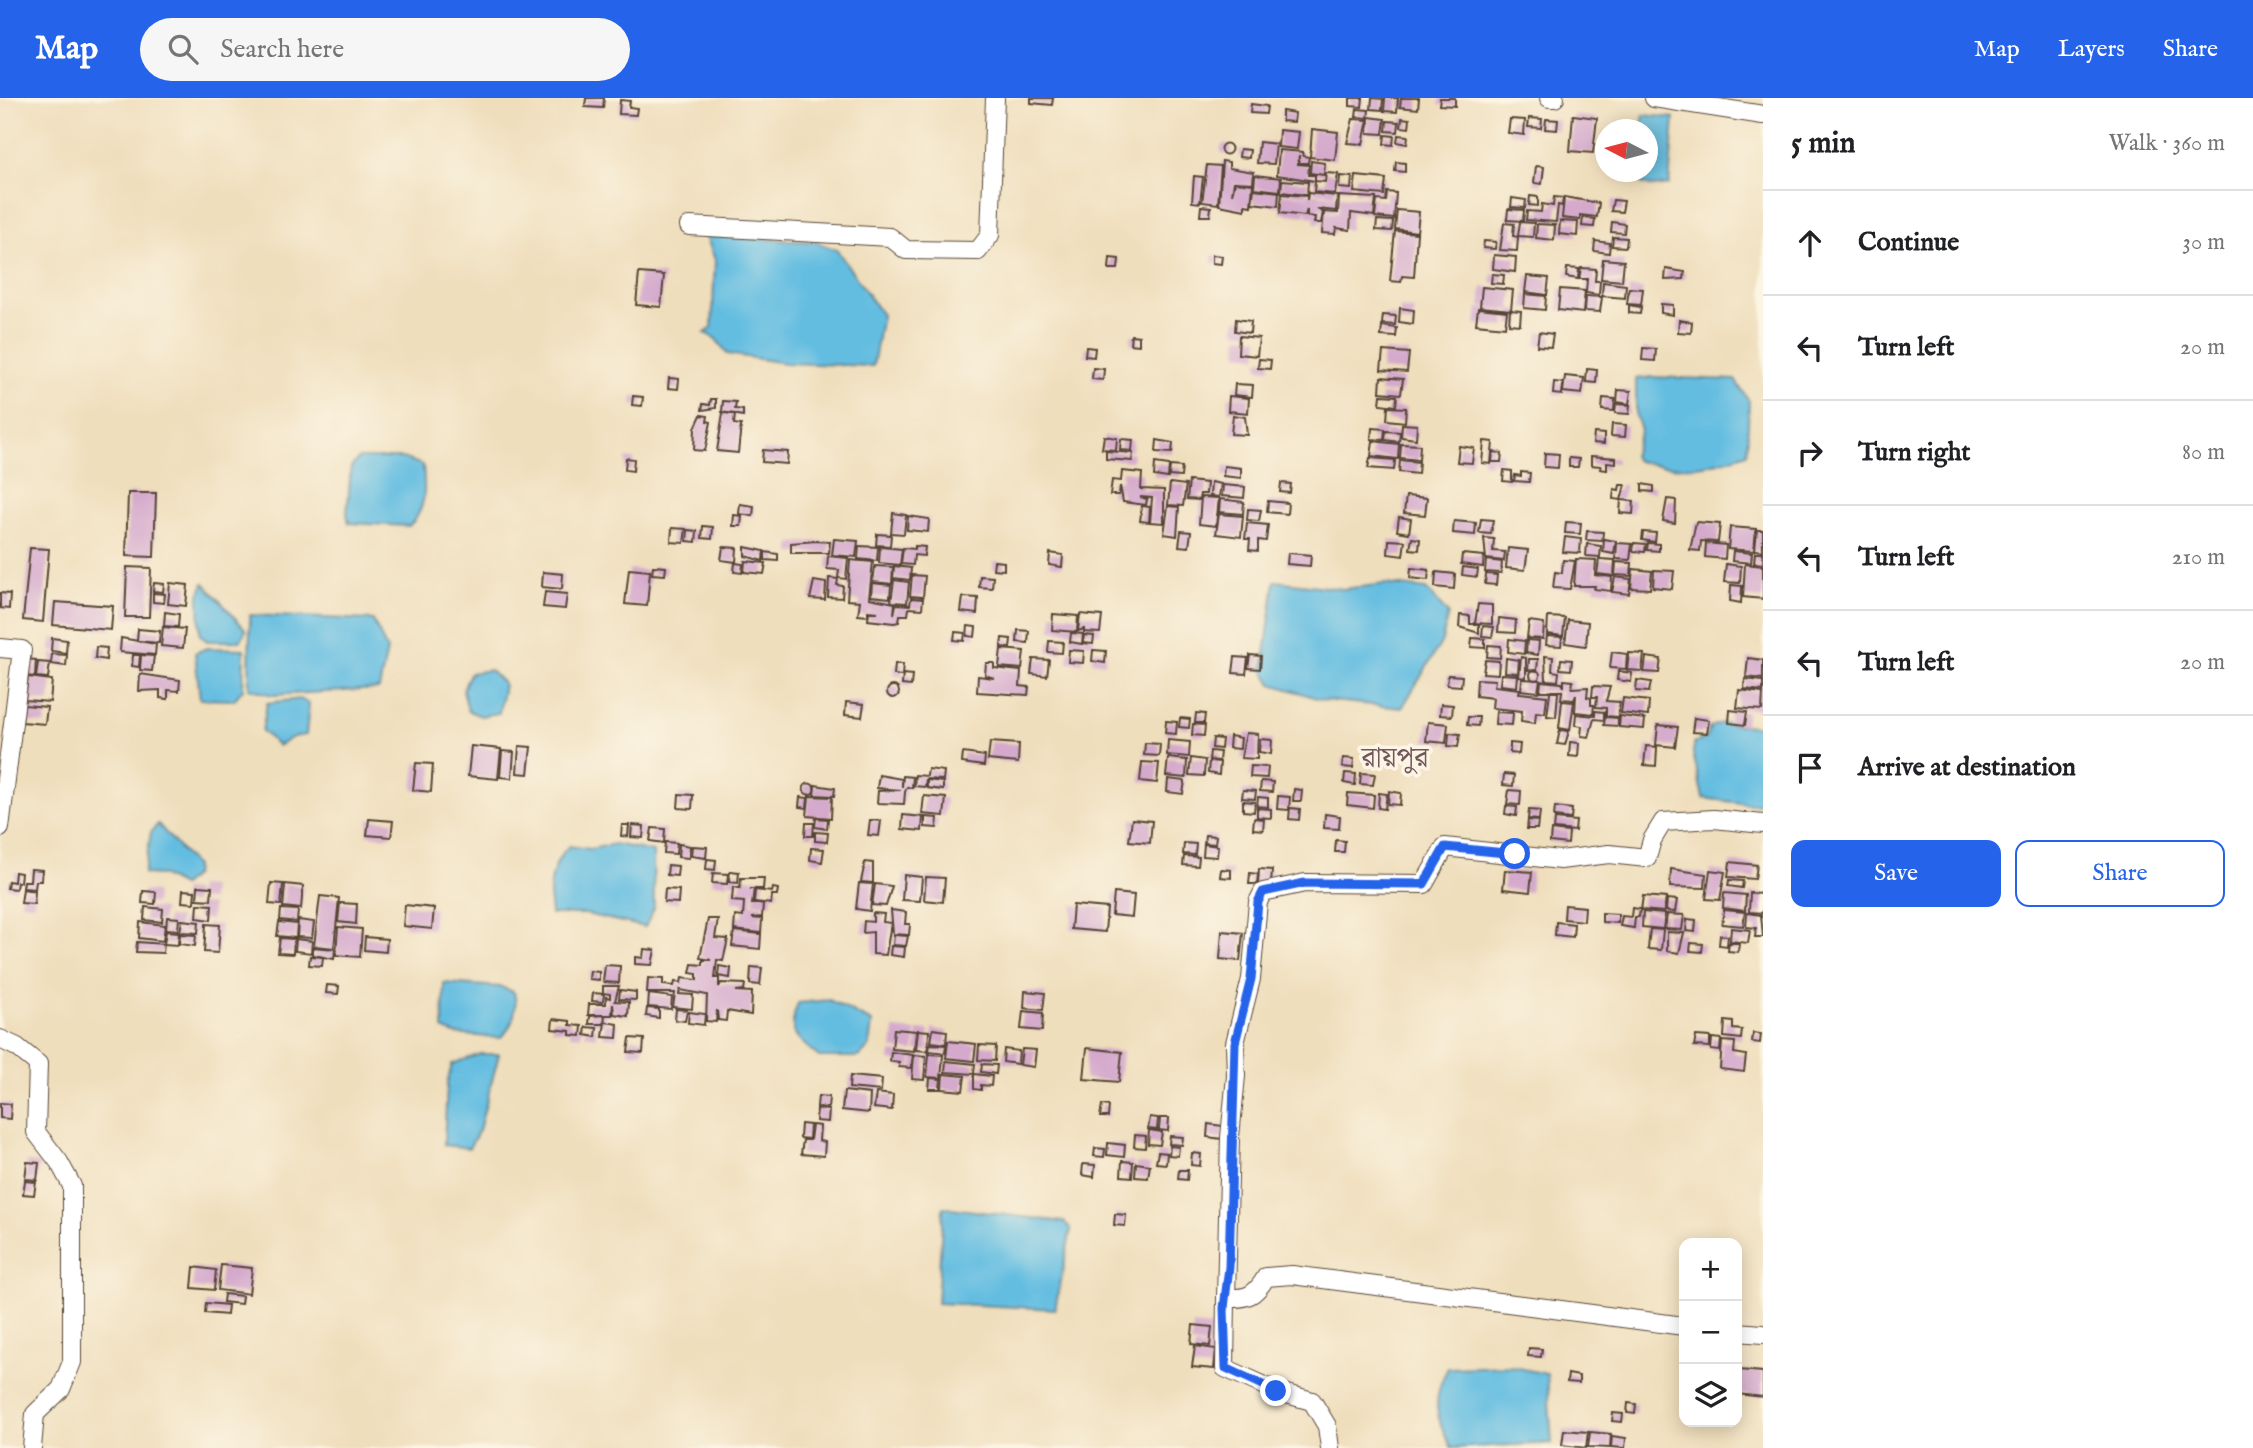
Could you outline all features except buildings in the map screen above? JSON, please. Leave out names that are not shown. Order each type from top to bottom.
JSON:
[{"type":"street","points":[[689,226],[890,237],[906,250],[978,251],[990,235],[995,98]]},
{"type":"street","points":[[1549,98],[1555,98]]},
{"type":"street","points":[[1654,98],[1763,115]]},
{"type":"street","points":[[0,648],[22,650],[0,828]]},
{"type":"street","points":[[1329,1448],[1326,1426],[1312,1401],[1276,1391],[1226,1368],[1230,1137],[1237,1076],[1235,1043],[1251,979],[1258,902],[1263,892],[1305,883],[1424,884],[1445,847],[1560,860],[1609,854],[1647,858],[1663,822],[1714,818],[1763,824]]},
{"type":"street","points":[[0,1039],[17,1047],[38,1064],[36,1132],[72,1186],[72,1362],[61,1389],[35,1414],[32,1448]]},
{"type":"street","points":[[1226,1298],[1253,1296],[1265,1277],[1292,1275],[1679,1325]]},
{"type":"street","points":[[1742,1332],[1763,1334]]},
{"type":"water","points":[[1644,115],[1674,118],[1669,185],[1653,187],[1641,183],[1658,182],[1658,119],[1643,119]]},
{"type":"water","points":[[706,236],[816,242],[837,250],[882,315],[873,366],[785,363],[728,354],[715,338],[705,333],[712,328],[715,260]]},
{"type":"water","points":[[1653,377],[1735,380],[1749,401],[1747,453],[1705,465],[1679,467],[1637,461],[1633,456],[1641,430],[1636,416],[1636,379]]},
{"type":"water","points":[[359,458],[402,458],[423,465],[422,506],[409,526],[349,523],[347,514],[351,467]]},
{"type":"water","points":[[1275,581],[1343,589],[1385,584],[1426,589],[1448,614],[1442,641],[1402,708],[1323,700],[1272,684],[1263,669]]},
{"type":"water","points":[[204,583],[246,630],[240,641],[207,641],[200,635],[199,595]]},
{"type":"water","points":[[250,615],[373,620],[387,650],[379,689],[272,695],[249,688]]},
{"type":"water","points":[[207,648],[244,649],[243,689],[234,700],[200,699],[195,653]]},
{"type":"water","points":[[490,670],[504,684],[499,713],[481,716],[468,711],[463,690],[470,673]]},
{"type":"water","points":[[300,699],[309,704],[306,735],[293,737],[278,746],[262,731],[267,703]]},
{"type":"water","points":[[1721,723],[1763,727],[1763,803],[1748,804],[1703,798],[1693,753],[1694,743],[1707,738],[1710,727]]},
{"type":"water","points":[[158,824],[195,866],[194,875],[182,886],[161,875],[144,874],[151,832]]},
{"type":"water","points":[[615,844],[653,852],[654,908],[645,927],[586,914],[551,914],[552,877],[558,860],[569,846],[590,849]]},
{"type":"water","points":[[444,983],[501,987],[514,992],[514,1017],[501,1038],[454,1034],[443,1029]]},
{"type":"water","points":[[829,1000],[872,1022],[869,1047],[859,1057],[819,1057],[795,1034],[793,1022],[798,1003]]},
{"type":"water","points":[[480,1054],[499,1054],[479,1130],[469,1148],[444,1145],[447,1084],[452,1064]]},
{"type":"water","points":[[943,1207],[1064,1222],[1071,1229],[1055,1309],[937,1303]]},
{"type":"water","points":[[1509,1366],[1547,1374],[1552,1443],[1452,1448],[1437,1408],[1439,1389],[1448,1368]]},
{"type":"district","name":"রায়পুর","points":[[1395,757]]},
{"type":"route","points":[[1276,1391],[1226,1368],[1224,1341],[1224,1308],[1229,1267],[1230,1137],[1237,1076],[1235,1043],[1251,979],[1258,902],[1263,892],[1305,883],[1424,884],[1445,847],[1515,854]]}]
